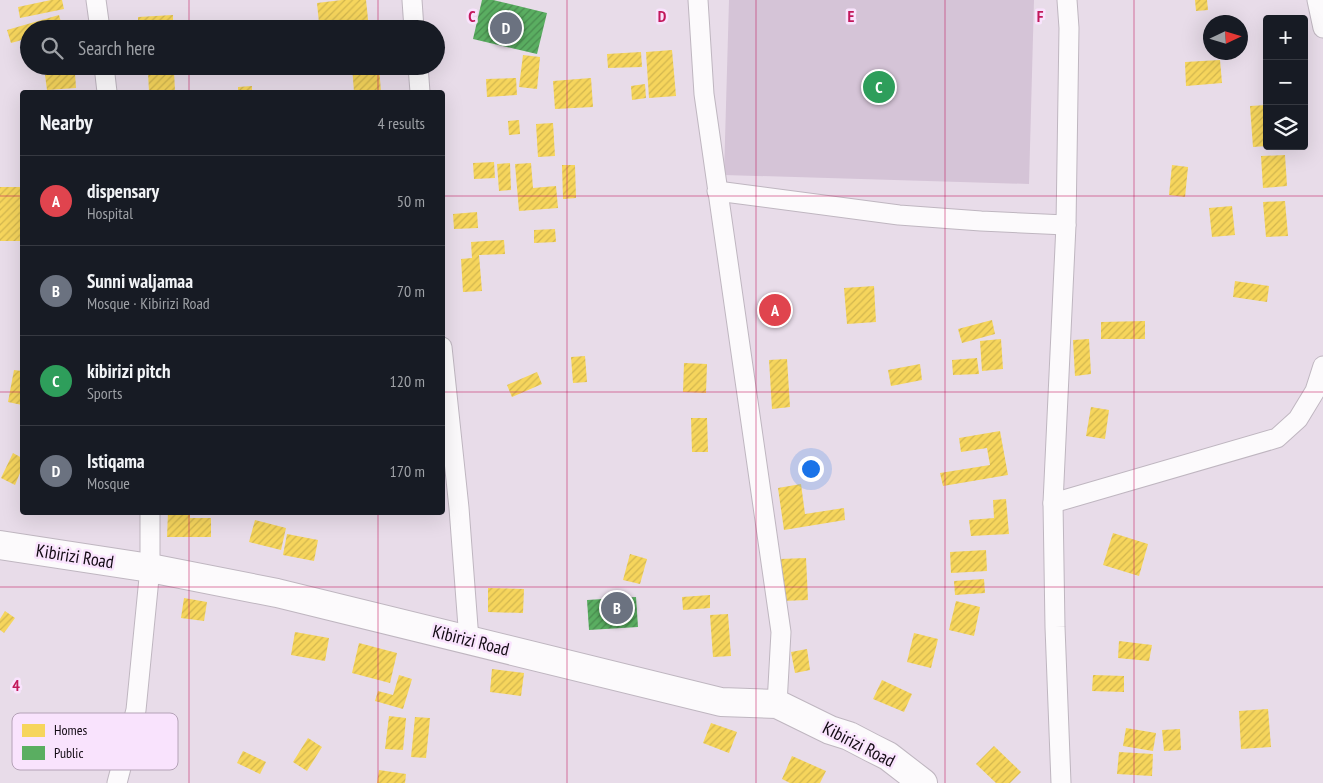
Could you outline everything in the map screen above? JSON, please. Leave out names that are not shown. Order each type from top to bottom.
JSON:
[{"type":"street","points":[[96,0],[99,20]]},
{"type":"street","points":[[412,0],[413,20]]},
{"type":"street","points":[[698,0],[704,94],[781,632],[777,704]]},
{"type":"street","points":[[1061,783],[1055,627],[1053,503],[1066,225],[1069,28],[1067,0]]},
{"type":"street","points":[[1317,0],[1323,28]]},
{"type":"street","points":[[105,75],[107,90]]},
{"type":"street","points":[[419,75],[420,90]]},
{"type":"street","points":[[717,191],[899,215],[1066,225]]},
{"type":"street","points":[[1053,503],[1277,438],[1298,419],[1315,391],[1323,366]]},
{"type":"street","points":[[445,375],[470,640]]},
{"type":"street","points":[[135,713],[147,616],[150,568],[150,515]]},
{"type":"street","name":"Kibirizi Road","points":[[0,545],[150,568],[277,593],[721,702],[777,704],[830,730],[849,736],[888,756],[923,783]]},
{"type":"street","points":[[117,783],[120,770]]},
{"type":"shaded area","points":[[729,0],[1034,0],[1029,184],[724,175]]},
{"type":"building: Homes","points":[[51,0],[62,0],[64,9],[20,18],[18,7]]},
{"type":"building: Homes","points":[[366,0],[368,20],[319,20],[317,3]]},
{"type":"building: Homes","points":[[1195,0],[1207,0],[1208,10],[1196,11]]},
{"type":"building: Homes","points":[[59,15],[60,20],[42,20]]},
{"type":"building: Homes","points":[[173,15],[173,20],[138,20],[138,17]]},
{"type":"building: Homes","points":[[20,26],[20,40],[11,43],[7,30]]},
{"type":"building: Homes","points":[[672,50],[676,96],[649,98],[646,52]]},
{"type":"building: Homes","points":[[641,52],[642,67],[608,68],[607,54]]},
{"type":"building: Homes","points":[[523,55],[540,57],[537,89],[519,87]]},
{"type":"building: Homes","points":[[1220,60],[1222,83],[1186,86],[1185,62]]},
{"type":"building: Homes","points":[[45,75],[75,75],[76,88],[47,90]]},
{"type":"building: Homes","points":[[148,75],[174,75],[175,90],[149,90]]},
{"type":"building: Homes","points":[[353,75],[380,75],[381,90],[354,90]]},
{"type":"building: Homes","points":[[516,78],[517,95],[487,97],[486,79]]},
{"type":"building: Homes","points":[[591,78],[593,107],[555,109],[553,81]]},
{"type":"building: Homes","points":[[645,84],[646,98],[632,100],[631,86]]},
{"type":"building: Homes","points":[[252,86],[252,90],[238,90],[238,87]]},
{"type":"building: Homes","points":[[1263,105],[1263,146],[1253,147],[1250,106]]},
{"type":"building: Homes","points":[[519,120],[520,134],[509,135],[508,121]]},
{"type":"building: Homes","points":[[553,123],[555,156],[538,157],[536,124]]},
{"type":"building: Homes","points":[[1285,155],[1287,186],[1263,188],[1261,156]]},
{"type":"building: Homes","points":[[494,162],[495,178],[474,179],[473,163]]},
{"type":"building: Homes","points":[[510,163],[511,190],[499,191],[497,164]]},
{"type":"building: Homes","points":[[531,163],[533,188],[556,186],[558,208],[519,211],[515,164]]},
{"type":"building: Homes","points":[[562,165],[575,165],[576,198],[563,199]]},
{"type":"building: Homes","points":[[1172,165],[1188,167],[1185,197],[1169,195]]},
{"type":"building: Homes","points":[[0,187],[20,187],[20,241],[0,241]]},
{"type":"building: Homes","points":[[1285,201],[1288,236],[1266,237],[1263,202]]},
{"type":"building: Homes","points":[[1232,206],[1235,235],[1212,237],[1209,208]]},
{"type":"building: Homes","points":[[477,212],[478,228],[454,229],[453,214]]},
{"type":"building: Homes","points":[[555,229],[556,242],[534,243],[534,230]]},
{"type":"building: Homes","points":[[504,240],[505,254],[479,255],[482,291],[463,292],[461,259],[472,258],[471,242]]},
{"type":"building: Homes","points":[[1235,281],[1269,286],[1267,302],[1233,297]]},
{"type":"building: Homes","points":[[874,286],[876,322],[847,324],[844,288]]},
{"type":"building: Homes","points":[[992,320],[995,334],[962,343],[958,329]]},
{"type":"building: Homes","points":[[1145,321],[1145,339],[1101,339],[1101,322]]},
{"type":"building: Homes","points":[[1001,339],[1003,369],[982,371],[980,341]]},
{"type":"building: Homes","points":[[1089,339],[1091,374],[1075,376],[1073,340]]},
{"type":"building: Homes","points":[[585,356],[587,382],[573,383],[571,357]]},
{"type":"building: Homes","points":[[977,358],[979,374],[953,375],[952,360]]},
{"type":"building: Homes","points":[[787,359],[790,407],[772,409],[769,360]]},
{"type":"building: Homes","points":[[684,363],[707,364],[706,393],[683,392]]},
{"type":"building: Homes","points":[[920,364],[922,380],[891,386],[888,370]]},
{"type":"building: Homes","points":[[14,370],[20,371],[20,405],[8,402]]},
{"type":"building: Homes","points":[[537,372],[542,384],[512,397],[507,385]]},
{"type":"building: Homes","points":[[1091,407],[1109,410],[1105,439],[1086,436]]},
{"type":"building: Homes","points":[[691,418],[707,418],[708,452],[692,452]]},
{"type":"building: Homes","points":[[1000,431],[1008,475],[943,486],[940,473],[990,465],[987,448],[961,452],[959,438]]},
{"type":"building: Homes","points":[[13,453],[20,457],[20,473],[15,485],[1,478]]},
{"type":"building: Homes","points":[[801,484],[805,514],[844,508],[845,520],[784,530],[778,488]]},
{"type":"building: Homes","points":[[1006,499],[1009,534],[971,536],[969,520],[994,518],[993,500]]},
{"type":"building: Homes","points":[[168,515],[190,515],[190,518],[211,518],[211,537],[167,537]]},
{"type":"building: Homes","points":[[255,520],[286,528],[281,550],[249,542]]},
{"type":"building: Homes","points":[[1113,533],[1148,544],[1139,576],[1103,565]]},
{"type":"building: Homes","points":[[287,534],[318,540],[314,561],[283,555]]},
{"type":"building: Homes","points":[[986,550],[987,571],[951,573],[950,552]]},
{"type":"building: Homes","points":[[630,554],[647,559],[640,584],[623,580]]},
{"type":"building: Homes","points":[[806,558],[808,600],[782,601],[780,559]]},
{"type":"building: Homes","points":[[984,579],[985,593],[955,595],[954,581]]},
{"type":"building: Homes","points":[[488,588],[524,589],[523,613],[488,612]]},
{"type":"building: Homes","points":[[710,595],[710,608],[683,610],[682,597]]},
{"type":"building: Homes","points":[[184,598],[207,602],[204,621],[181,618]]},
{"type":"building: Homes","points":[[956,601],[980,607],[974,636],[949,630]]},
{"type":"building: Homes","points":[[5,611],[15,618],[4,633],[0,630],[0,619]]},
{"type":"building: Homes","points":[[728,614],[731,656],[713,657],[710,615]]},
{"type":"building: Homes","points":[[295,632],[329,638],[325,661],[291,655]]},
{"type":"building: Homes","points":[[914,633],[938,639],[931,668],[907,662]]},
{"type":"building: Homes","points":[[1119,641],[1152,645],[1149,661],[1118,658]]},
{"type":"building: Homes","points":[[359,643],[397,653],[390,683],[352,673]]},
{"type":"building: Homes","points":[[807,649],[810,670],[795,673],[791,652]]},
{"type":"building: Homes","points":[[492,669],[524,673],[521,696],[490,692]]},
{"type":"building: Homes","points":[[399,675],[412,679],[403,709],[375,701],[378,691],[393,695]]},
{"type":"building: Homes","points":[[1093,675],[1124,676],[1124,692],[1092,691]]},
{"type":"building: Homes","points":[[882,680],[912,694],[904,712],[873,699]]},
{"type":"building: Homes","points":[[1268,709],[1271,747],[1241,749],[1239,711]]},
{"type":"building: Homes","points":[[389,716],[406,718],[403,750],[385,749]]},
{"type":"building: Homes","points":[[415,717],[430,718],[426,758],[411,757]]},
{"type":"building: Homes","points":[[711,723],[737,732],[729,753],[703,743]]},
{"type":"building: Homes","points":[[1126,728],[1156,733],[1153,751],[1123,746]]},
{"type":"building: Homes","points":[[1180,729],[1181,750],[1164,751],[1162,730]]},
{"type":"building: Homes","points":[[308,738],[322,747],[307,771],[293,762]]},
{"type":"building: Homes","points":[[994,746],[1021,772],[1010,783],[996,783],[976,764]]},
{"type":"building: Homes","points":[[243,751],[266,762],[260,774],[237,763]]},
{"type":"building: Homes","points":[[1119,752],[1153,754],[1152,776],[1117,774]]},
{"type":"building: Homes","points":[[792,756],[826,771],[820,783],[790,783],[782,779]]},
{"type":"building: Homes","points":[[379,770],[406,774],[405,783],[377,783]]},
{"type":"building: Public","points":[[482,0],[493,0],[547,13],[537,54],[473,39]]},
{"type":"building: Public","points":[[636,597],[638,627],[589,630],[587,600]]},
{"type":"place","name":"Istiqama","points":[[506,28]]},
{"type":"place","name":"kibirizi pitch","points":[[879,87]]},
{"type":"place","name":"dispensary","points":[[775,310]]},
{"type":"place","name":"Sunni waljamaa","points":[[617,608]]}]
